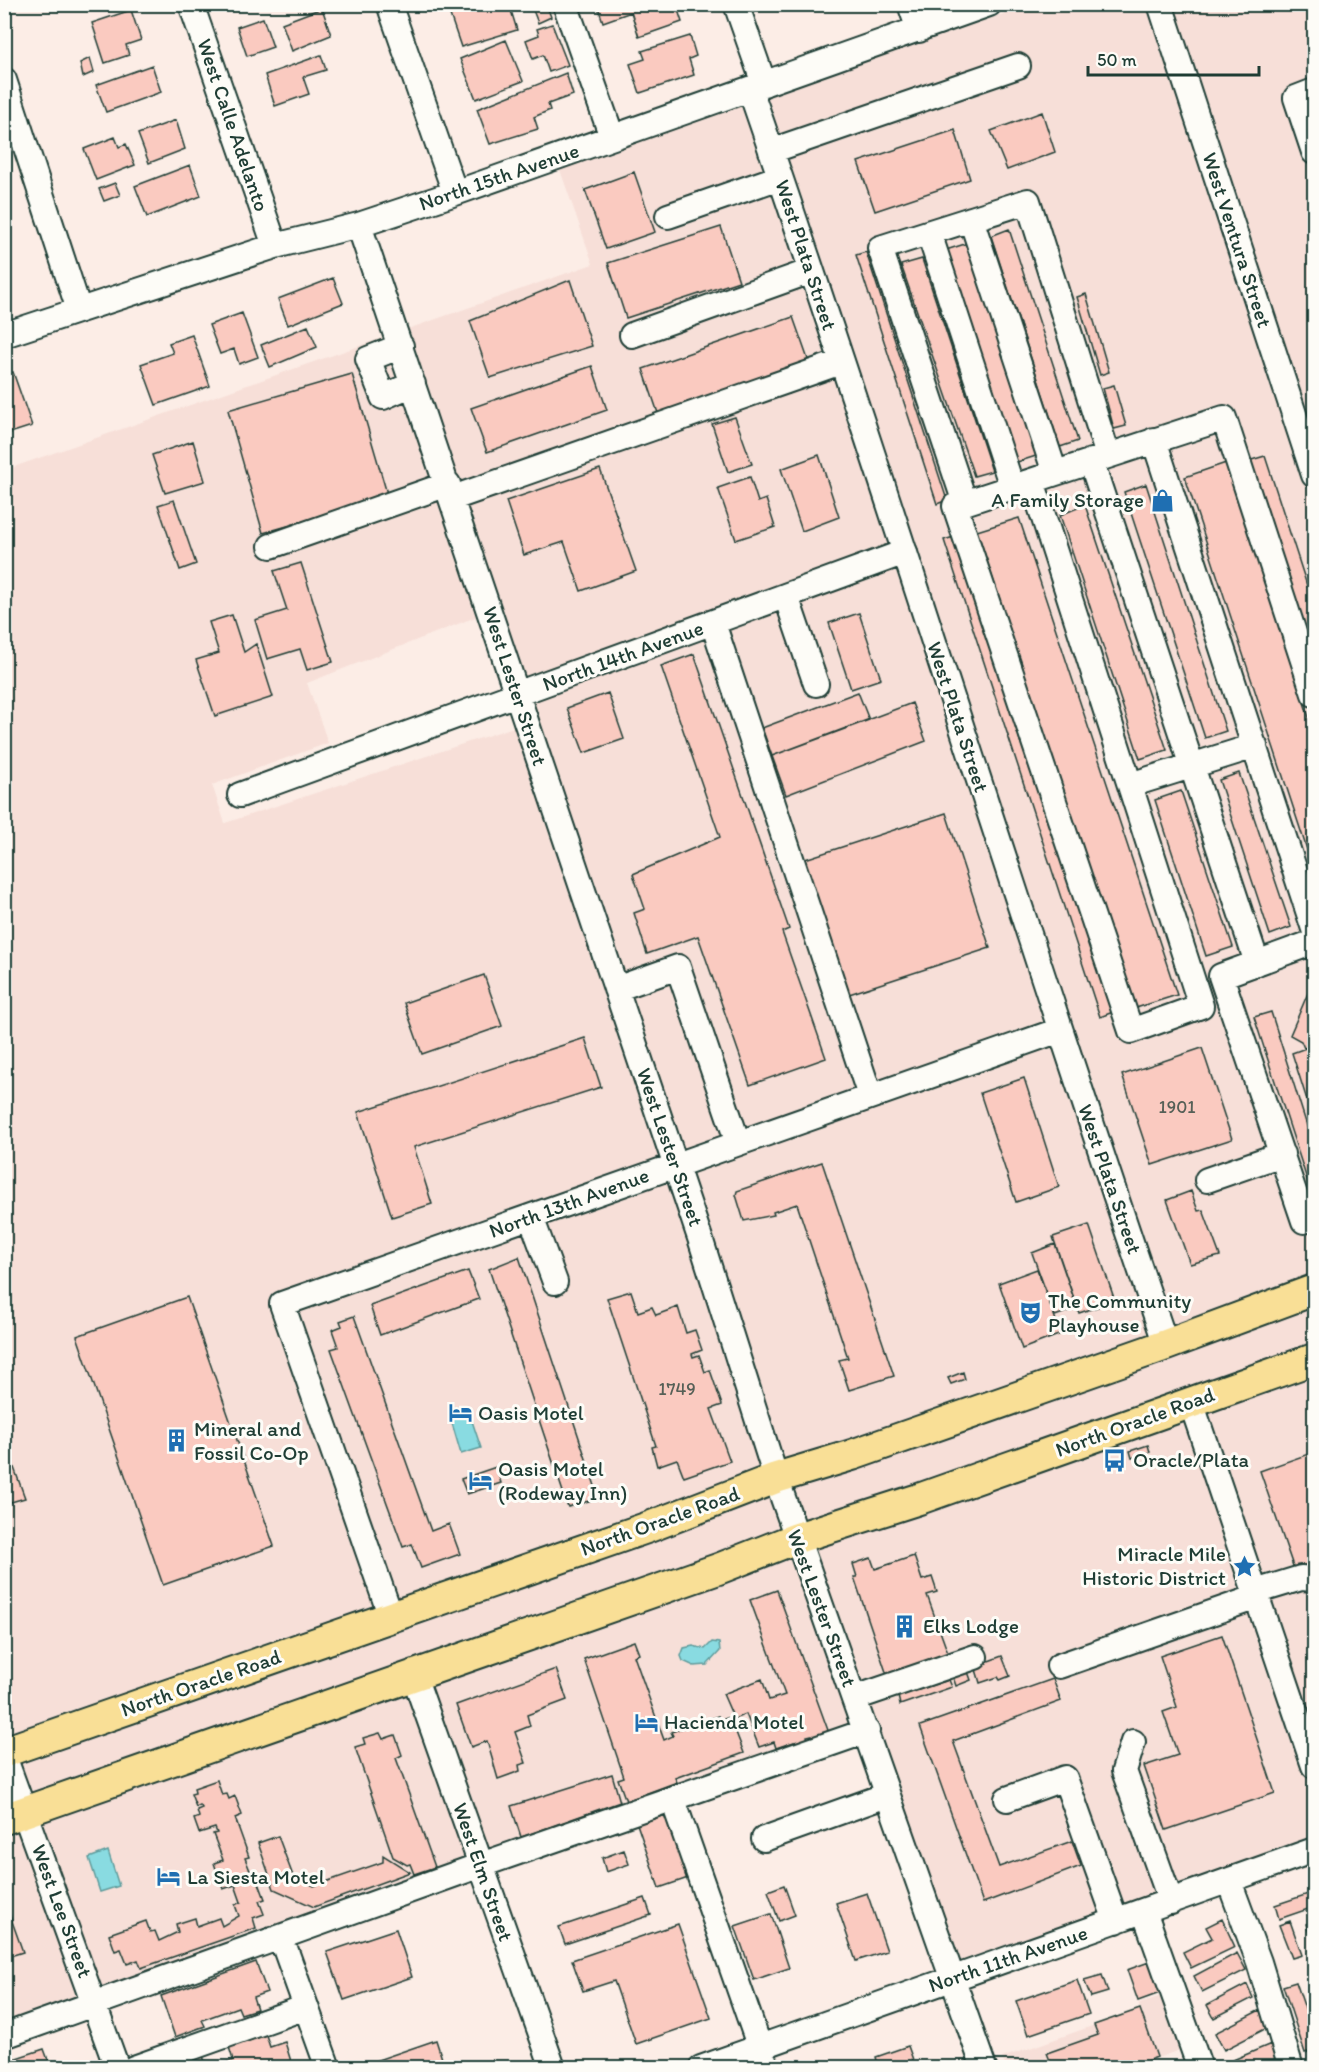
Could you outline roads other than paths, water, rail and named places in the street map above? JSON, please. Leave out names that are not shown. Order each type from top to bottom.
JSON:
[{"type":"main road","name":"North Oracle Road","points":[[4,1754],[649,1527],[776,1478],[852,1455],[1166,1345],[1314,1290]]},
{"type":"main road","name":"North Oracle Road","points":[[15,1816],[718,1569],[797,1538],[919,1499],[1314,1359]]},
{"type":"street","name":"West Calle Adelanto","points":[[190,4],[275,246]]},
{"type":"street","points":[[389,4],[455,193]]},
{"type":"street","points":[[565,4],[612,137]]},
{"type":"street","name":"West Plata Street","points":[[736,4],[771,151],[1166,1345]]},
{"type":"street","points":[[910,4],[919,30]]},
{"type":"street","name":"North 15th Avenue","points":[[4,335],[275,246],[359,225],[455,193],[989,4]]},
{"type":"street","name":"West Ventura Street","points":[[1160,4],[1305,415],[1314,476]]},
{"type":"street","points":[[771,151],[1017,66]]},
{"type":"street","points":[[4,80],[79,310]]},
{"type":"street","points":[[1314,91],[1296,98],[1314,153]]},
{"type":"street","points":[[668,216],[780,177]]},
{"type":"street","points":[[965,503],[880,248],[1028,201],[1099,459],[1192,766],[1257,963]]},
{"type":"street","points":[[971,219],[1055,473]]},
{"type":"street","name":"West Lester Street","points":[[359,225],[676,1165],[776,1478],[984,2067]]},
{"type":"street","points":[[929,232],[1130,785],[1201,1006]]},
{"type":"street","points":[[632,335],[811,271]]},
{"type":"street","points":[[401,346],[368,359],[382,397],[413,384]]},
{"type":"street","points":[[271,546],[450,491],[841,362]]},
{"type":"street","points":[[1228,997],[1131,1031],[955,506],[1224,418],[1314,694]]},
{"type":"street","points":[[1154,440],[1314,929]]},
{"type":"street","name":"North 14th Avenue","points":[[240,795],[905,552]]},
{"type":"street","points":[[786,596],[816,684]]},
{"type":"street","points":[[713,623],[870,1096]]},
{"type":"street","points":[[1130,785],[1255,746]]},
{"type":"street","points":[[1304,1221],[1221,976],[1314,942]]},
{"type":"street","points":[[616,989],[678,967],[738,1143]]},
{"type":"street","name":"North 13th Avenue","points":[[391,1617],[282,1304],[1060,1030]]},
{"type":"street","points":[[1207,1180],[1281,1154]]},
{"type":"street","points":[[531,1216],[555,1282]]},
{"type":"street","points":[[1191,1402],[1314,1766]]},
{"type":"street","points":[[1106,1664],[1258,1599],[1301,1578],[1314,1579]]},
{"type":"street","points":[[1059,1666],[1258,1599]]},
{"type":"street","points":[[855,1698],[975,1657]]},
{"type":"street","name":"West Elm Street","points":[[414,1676],[553,2067]]},
{"type":"street","points":[[4,2036],[481,1865],[867,1731]]},
{"type":"street","points":[[1133,1742],[1124,1771],[1171,1902]]},
{"type":"street","name":"West Lee Street","points":[[4,1754],[15,1816],[95,2004],[117,2067]]},
{"type":"street","points":[[1007,1799],[1065,1778],[1116,1921]]},
{"type":"street","points":[[764,1839],[887,1795]]},
{"type":"street","points":[[673,1800],[763,2057]]},
{"type":"street","name":"North 11th Avenue","points":[[701,2067],[763,2057],[951,1978],[1314,1850]]},
{"type":"street","points":[[1228,1881],[1259,1962],[1291,2067]]},
{"type":"street","points":[[1144,1911],[1200,2067]]},
{"type":"street","points":[[281,1937],[328,2067]]},
{"type":"street","points":[[134,2067],[306,2007]]},
{"type":"water","points":[[469,1412],[481,1448],[461,1454],[451,1420]]},
{"type":"water","points":[[712,1642],[719,1643],[720,1651],[707,1665],[694,1666],[683,1661],[681,1656],[684,1648],[693,1646],[705,1649]]},
{"type":"water","points":[[108,1851],[119,1886],[100,1892],[89,1858]]},
{"type":"place","name":"A Family Storage","points":[[1162,500]]},
{"type":"place","name":"The Community Playhouse","points":[[1030,1313]]},
{"type":"place","name":"Oasis Motel","points":[[460,1413]]},
{"type":"place","name":"Mineral and Fossil Co-Op","points":[[176,1441]]},
{"type":"place","name":"Oracle/Plata","points":[[1115,1460]]},
{"type":"place","name":"Oasis Motel (Rodeway Inn)","points":[[480,1481]]},
{"type":"place","name":"Miracle Mile Historic District","points":[[1244,1566]]},
{"type":"place","name":"Elks Lodge","points":[[905,1626]]},
{"type":"place","name":"Hacienda Motel","points":[[646,1722]]},
{"type":"place","name":"La Siesta Motel","points":[[169,1877]]}]
